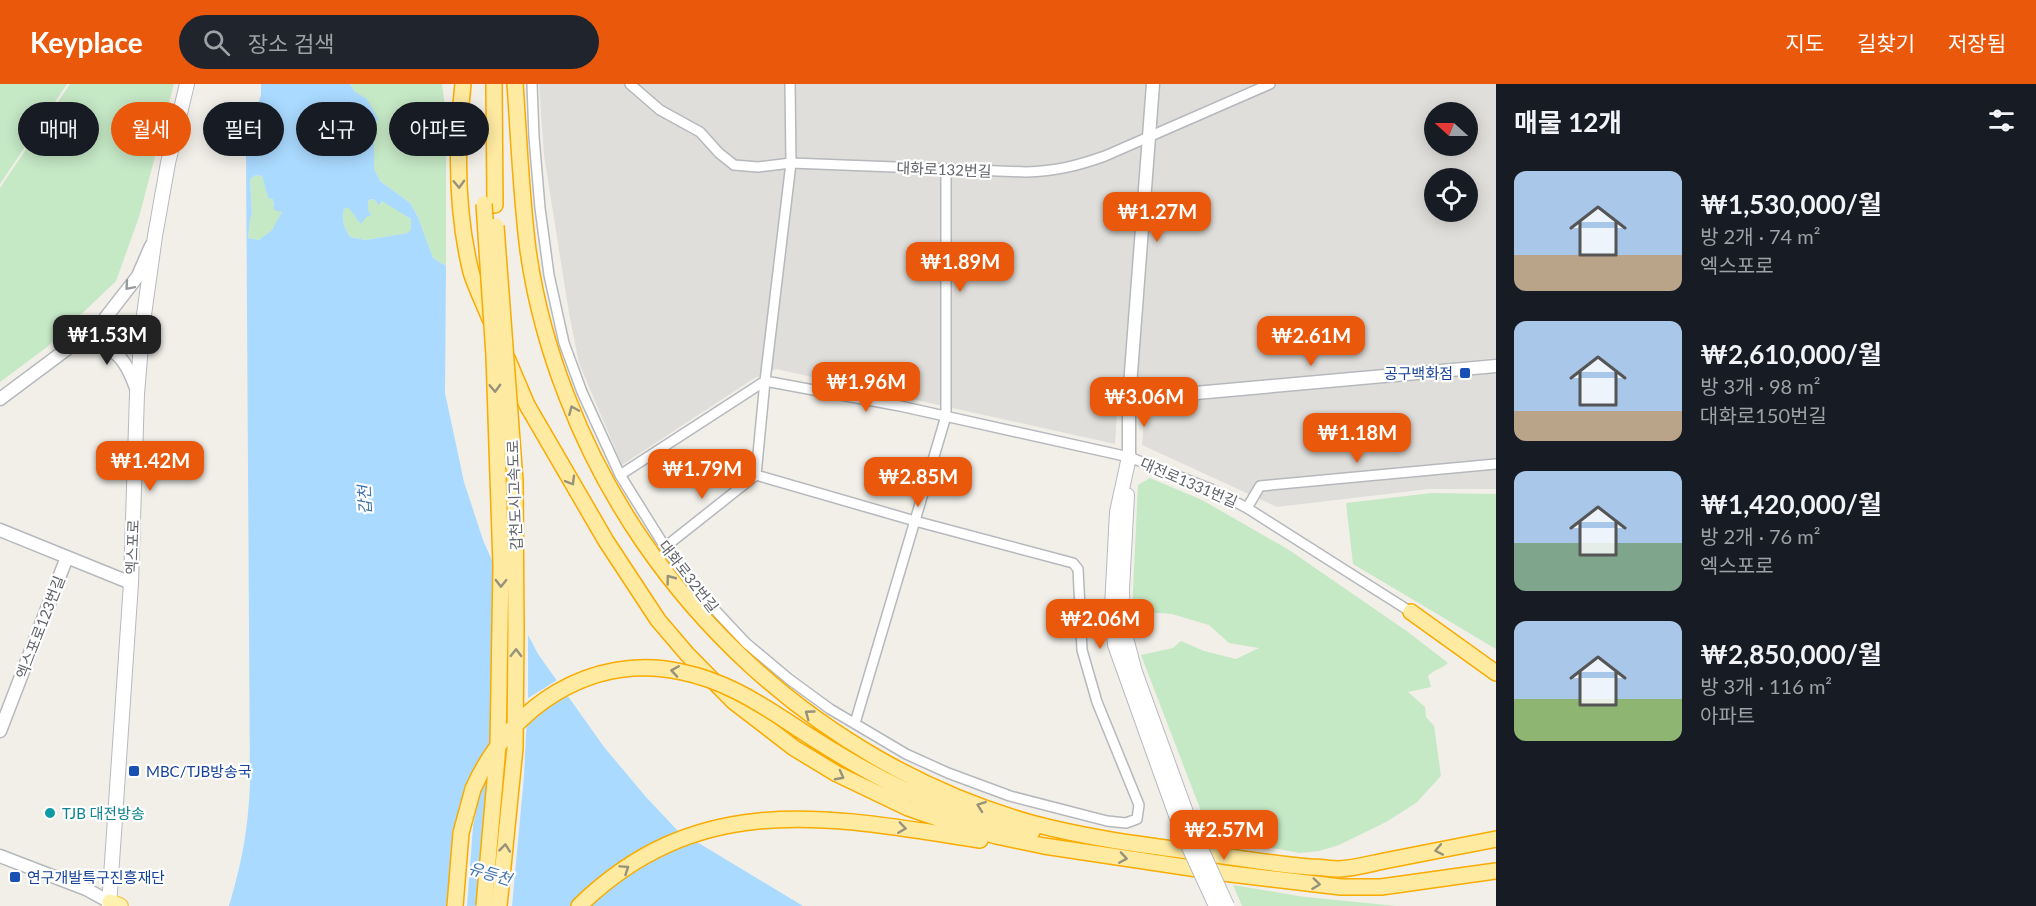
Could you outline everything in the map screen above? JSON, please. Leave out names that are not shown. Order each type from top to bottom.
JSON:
[{"type":"highway","points":[[462,84],[458,162],[460,209],[472,273],[527,405],[606,541],[658,620],[687,654],[733,701],[794,748],[837,774],[887,799],[943,820],[996,836],[1044,846],[1231,874],[1341,887],[1380,887],[1496,871]]},
{"type":"highway","name":"갑천도시고속도로","points":[[484,84],[501,566],[498,746],[484,906]]},
{"type":"highway","name":"갑천도시고속도로","points":[[494,84],[490,205],[516,492],[515,748],[499,906]]},
{"type":"highway","points":[[515,84],[529,254],[540,306],[567,396],[600,470],[636,531],[680,591],[727,645],[779,692],[830,730],[888,764],[945,791],[1005,814],[1059,830],[1118,842],[1292,866],[1340,869],[1496,839]]},
{"type":"highway","points":[[1411,612],[1489,663],[1496,674]]},
{"type":"highway","points":[[455,906],[461,833],[468,805],[483,766],[501,741],[522,717],[555,693],[575,683],[605,673],[642,668],[681,672],[719,683],[747,696],[845,760],[876,777],[957,812],[992,823],[1050,836],[1091,842],[1118,842]]},
{"type":"highway","points":[[579,906],[607,881],[677,841],[708,830],[750,821],[791,818],[844,820],[1022,846],[1044,846]]},
{"type":"main road","name":"엑스포로","points":[[113,904],[131,583],[137,394],[143,322],[168,163],[186,84]]},
{"type":"main road","points":[[1129,457],[1122,588],[1126,638],[1187,830],[1216,906]]},
{"type":"main road","points":[[1187,830],[1227,906]]},
{"type":"street","name":"대화로32번길","points":[[532,84],[534,137],[549,275],[564,343],[582,392],[620,475],[665,547],[701,595],[747,643],[797,685],[830,709],[906,754],[948,773],[1010,796],[1107,821],[1126,823],[1137,819],[1139,805],[1097,702],[1082,650],[1078,569],[1073,563],[915,521]]},
{"type":"street","name":"대화로132번길","points":[[630,84],[660,110],[700,132],[718,153],[734,165],[758,167],[791,163],[1026,172],[1055,171],[1078,166],[1150,138],[1270,84]]},
{"type":"street","points":[[665,547],[756,475],[791,163],[790,84]]},
{"type":"street","name":"대전로1331번길","points":[[1153,84],[1130,399],[1129,457],[1211,489],[1248,508],[1411,612]]},
{"type":"street","points":[[855,723],[946,416],[946,169]]},
{"type":"street","points":[[0,399],[96,330],[138,276],[155,236]]},
{"type":"street","points":[[96,330],[143,322]]},
{"type":"street","points":[[71,346],[97,344],[111,349],[130,372],[137,394]]},
{"type":"street","points":[[1130,399],[1496,366]]},
{"type":"street","points":[[620,475],[765,381],[946,416],[1129,457]]},
{"type":"street","points":[[1248,508],[1260,486],[1496,464]]},
{"type":"street","points":[[756,475],[915,521]]},
{"type":"street","points":[[0,530],[131,583]]},
{"type":"street","name":"엑스포로123번길","points":[[0,731],[66,557]]},
{"type":"street","points":[[0,856],[86,889],[113,904]]},
{"type":"shaded area","points":[[539,84],[1496,84],[1496,358],[1118,395],[1115,444],[776,369],[753,379],[622,465],[579,363],[544,155]]},
{"type":"shaded area","points":[[1496,373],[1496,489],[1429,489],[1277,507],[1142,445],[1145,405]]},
{"type":"green space","points":[[0,84],[67,84],[55,102],[18,102],[19,156],[0,184]]},
{"type":"green space","points":[[70,84],[174,84],[169,102],[111,102],[111,156],[155,156],[139,217],[116,281],[47,347],[0,382],[0,188],[22,156],[99,156],[99,102],[58,102]]},
{"type":"green space","points":[[350,84],[442,84],[444,102],[389,102],[389,156],[446,156],[446,266],[433,258],[418,217],[410,203],[380,181],[374,169],[374,156],[377,156],[377,102],[368,102],[367,99],[355,92]]},
{"type":"green space","points":[[256,175],[262,176],[268,197],[273,199],[273,205],[283,212],[272,230],[259,240],[248,238],[252,215],[250,179]]},
{"type":"green space","points":[[373,199],[381,205],[382,200],[411,219],[409,233],[366,240],[350,237],[344,223],[344,209],[348,206],[361,223],[368,210],[368,200]]},
{"type":"green space","points":[[1150,478],[1202,500],[1289,550],[1408,632],[1448,663],[1428,676],[1431,687],[1408,692],[1425,707],[1426,717],[1434,726],[1441,776],[1416,803],[1386,822],[1339,845],[1319,851],[1300,853],[1211,837],[1141,655],[1173,648],[1181,641],[1204,651],[1236,659],[1259,648],[1229,643],[1209,625],[1172,614],[1132,611],[1138,485]]},
{"type":"green space","points":[[1432,493],[1496,494],[1496,649],[1353,564],[1346,503]]},
{"type":"green space","points":[[1233,885],[1305,897],[1397,906],[1242,906]]},
{"type":"water","points":[[261,84],[350,84],[355,92],[366,98],[368,102],[296,102],[296,156],[374,156],[374,169],[380,181],[410,203],[418,217],[433,258],[446,266],[445,393],[464,482],[483,540],[507,595],[538,654],[604,747],[677,830],[803,906],[229,906],[244,846],[250,784],[246,156],[284,156],[284,102],[258,102]],"holes":[[[256,175],[262,176],[268,198],[273,199],[274,210],[282,212],[272,230],[259,240],[248,238],[252,215],[250,179]],[[373,199],[380,205],[382,201],[411,219],[411,229],[408,233],[366,240],[350,237],[344,223],[344,209],[348,207],[361,224],[371,215],[368,210],[368,200]]]},
{"type":"pier","points":[[492,552],[528,628],[528,698],[559,679],[567,691],[527,716],[512,906],[478,906],[489,795],[488,770],[478,800],[473,827],[467,906],[454,906],[461,831],[491,746]]},
{"type":"place","name":"공구백화점","points":[[1465,373]]},
{"type":"place","name":"MBC/TJB방송국","points":[[134,771]]},
{"type":"place","name":"TJB 대전방송","points":[[50,813]]},
{"type":"place","name":"연구개발특구진흥재단","points":[[15,877]]},
{"type":"water label","name":"갑천","points":[[364,500]]},
{"type":"water label","name":"유등천","points":[[490,873]]}]
